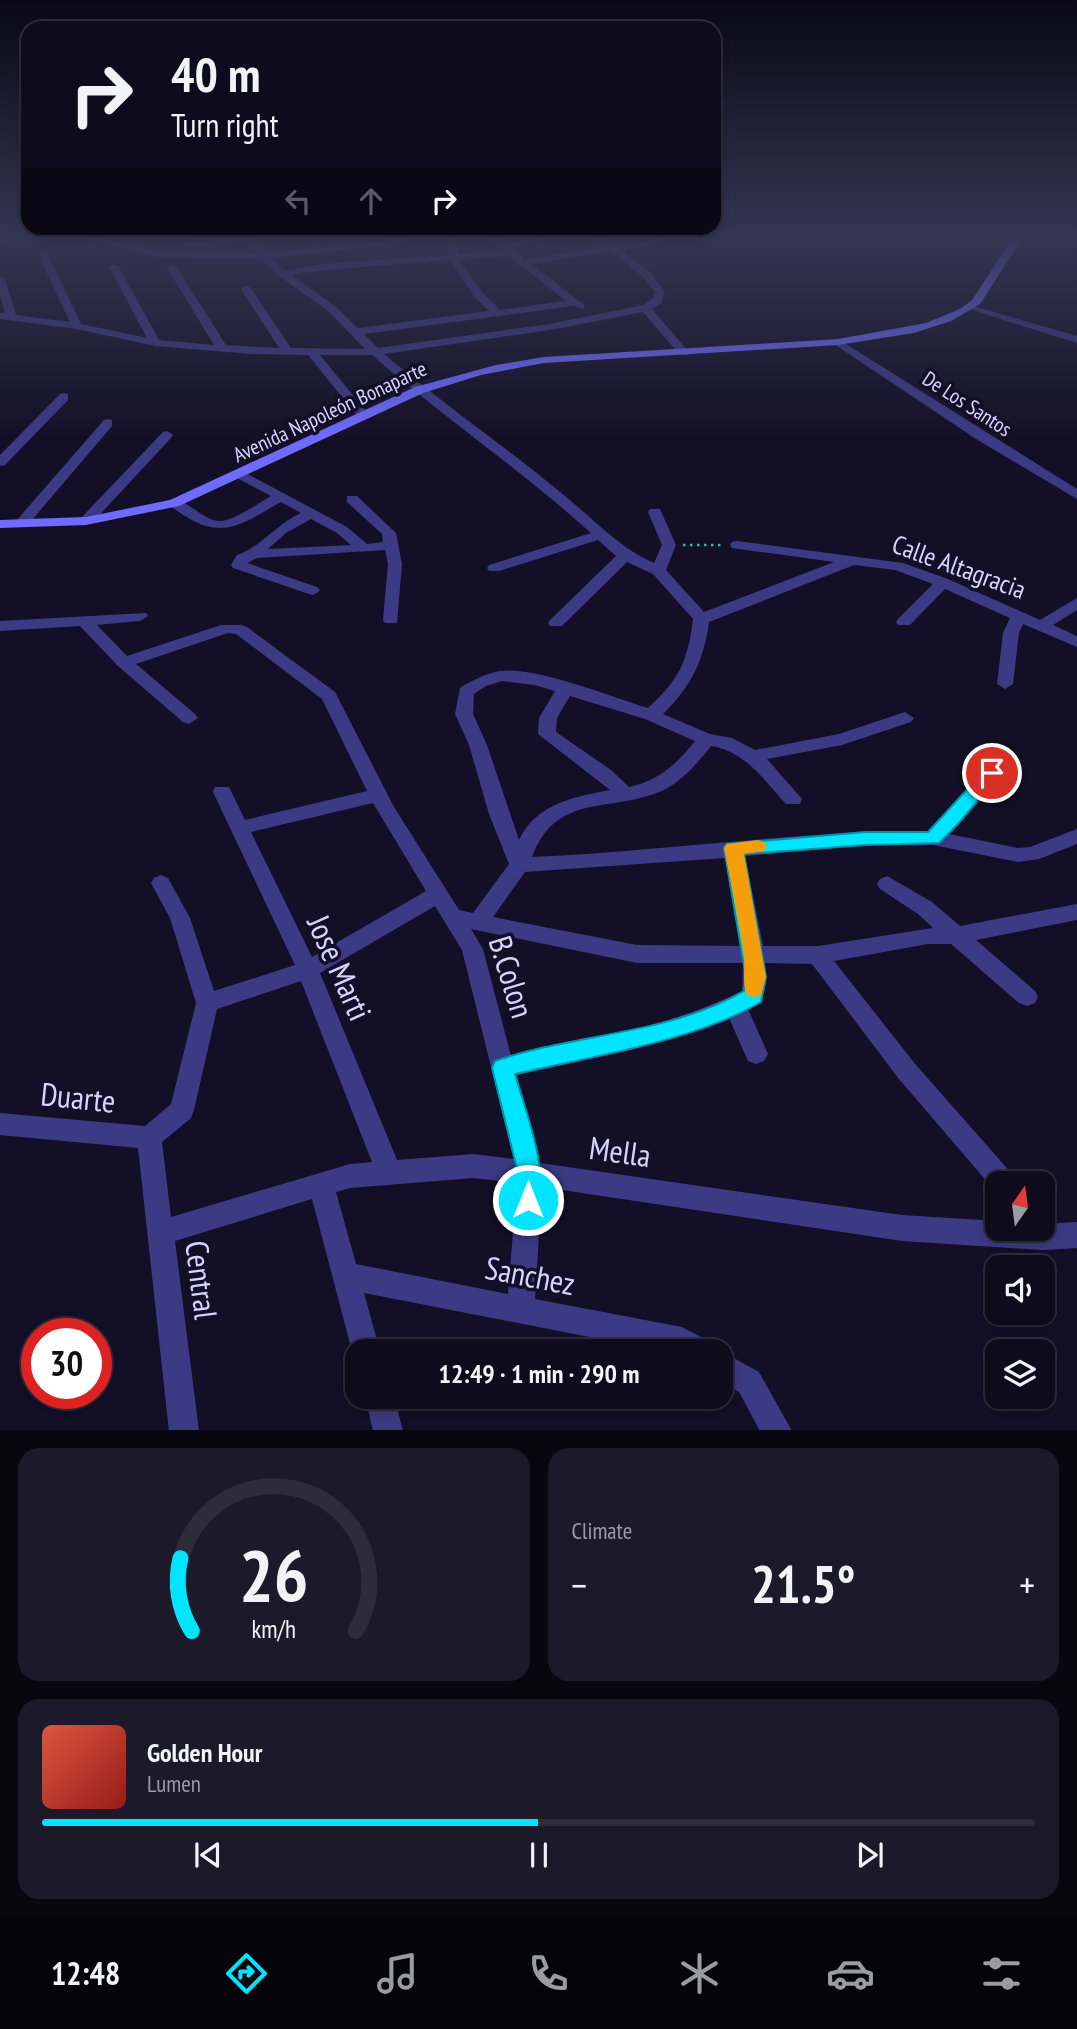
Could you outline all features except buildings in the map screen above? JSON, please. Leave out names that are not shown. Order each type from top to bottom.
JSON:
[{"type":"main road","name":"Avenida Napoleón Bonaparte","points":[[0,524],[86,521],[174,503],[418,390],[452,378],[544,360],[838,342],[881,336],[935,323],[970,306]]},
{"type":"street","points":[[67,306],[77,326]]},
{"type":"street","points":[[135,306],[155,342]]},
{"type":"street","points":[[196,306],[222,348]]},
{"type":"street","points":[[257,306],[287,351]]},
{"type":"street","points":[[327,306],[418,390],[561,499],[625,556],[658,572],[701,620],[698,653],[686,678],[676,692],[651,715]]},
{"type":"street","points":[[490,306],[498,314]]},
{"type":"street","points":[[356,332],[555,306]]},
{"type":"street","points":[[579,306],[599,317]]},
{"type":"street","points":[[6,316],[77,326],[155,342],[252,351],[375,352],[550,327],[650,306]]},
{"type":"street","points":[[970,306],[1077,340]]},
{"type":"street","points":[[646,308],[684,353]]},
{"type":"street","name":"De Los Santos","points":[[838,342],[980,436],[1077,495]]},
{"type":"street","points":[[252,351],[256,368]]},
{"type":"street","points":[[312,352],[364,416]]},
{"type":"street","points":[[0,462],[64,397]]},
{"type":"street","points":[[21,524],[108,423]]},
{"type":"street","points":[[86,521],[167,435]]},
{"type":"street","points":[[240,474],[342,530],[364,549]]},
{"type":"street","points":[[174,503],[211,524],[220,526],[228,525],[280,497]]},
{"type":"street","points":[[352,499],[389,533],[395,564],[391,620]]},
{"type":"street","points":[[655,512],[668,545],[658,572]]},
{"type":"street","points":[[256,554],[273,534],[311,514]]},
{"type":"street","points":[[494,568],[599,535]]},
{"type":"street","points":[[313,590],[237,565],[242,558],[256,554],[364,549],[391,545]]},
{"type":"street","name":"Calle Altagracia","points":[[737,545],[898,566],[943,582],[1077,642]]},
{"type":"street","points":[[556,623],[625,556]]},
{"type":"street","points":[[701,620],[856,559]]},
{"type":"street","points":[[904,622],[943,582]]},
{"type":"street","points":[[1043,625],[1077,603]]},
{"type":"street","points":[[1005,684],[1011,633],[1019,615]]},
{"type":"street","points":[[0,626],[140,616]]},
{"type":"street","points":[[84,621],[124,662],[189,718]]},
{"type":"street","name":"B.Colon","points":[[124,662],[227,628],[241,630],[329,696],[381,802],[472,949],[530,1173],[521,1309]]},
{"type":"street","points":[[519,865],[499,814],[478,745],[464,714],[466,692],[480,682],[502,676],[536,680],[651,715],[706,739],[726,742],[753,756],[793,799]]},
{"type":"street","points":[[565,689],[548,718],[547,734],[604,774],[625,794]]},
{"type":"street","points":[[753,756],[842,739],[905,718]]},
{"type":"street","points":[[478,922],[519,865],[534,830],[544,820],[565,808],[656,786],[686,766],[706,739]]},
{"type":"street","points":[[933,838],[951,821],[1003,759]]},
{"type":"street","name":"Jose Marti","points":[[222,792],[309,970],[389,1173]]},
{"type":"street","points":[[239,828],[381,802]]},
{"type":"street","points":[[519,865],[604,861],[865,838],[933,838],[1018,855],[1032,854],[1077,836]]},
{"type":"street","points":[[503,1068],[662,1031],[735,1006],[753,996],[756,977],[753,954],[733,848]]},
{"type":"street","points":[[149,1138],[182,1110],[207,1003],[180,918],[161,883]]},
{"type":"street","points":[[887,884],[925,908],[1027,997]]},
{"type":"street","points":[[207,1003],[309,970],[438,894]]},
{"type":"street","points":[[452,917],[637,954],[818,954],[928,936],[958,935],[1077,912]]},
{"type":"street","points":[[818,954],[863,1018],[993,1171]]},
{"type":"street","points":[[735,1006],[756,1055]]},
{"type":"street","name":"Duarte","points":[[0,1124],[149,1138]]},
{"type":"street","name":"Central","points":[[149,1138],[184,1430]]},
{"type":"street","name":"Mella","points":[[159,1233],[350,1176],[474,1166],[902,1228],[985,1231]]},
{"type":"street","points":[[321,1185],[363,1339]]},
{"type":"street","name":"Mella","points":[[1055,1234],[1077,1235]]},
{"type":"street","name":"Sanchez","points":[[346,1276],[672,1339]]},
{"type":"street","points":[[733,1372],[750,1382],[777,1430]]},
{"type":"street","points":[[382,1409],[388,1430]]},
{"type":"path","points":[[668,545],[737,545]]},
{"type":"slow traffic","points":[[754,989],[756,977],[753,954],[733,848],[758,847]]},
{"type":"route","points":[[528,1200],[530,1173],[503,1068],[637,1038],[690,1023],[735,1006],[753,996],[756,977],[753,954],[733,848],[865,838],[933,838],[992,773]]}]
